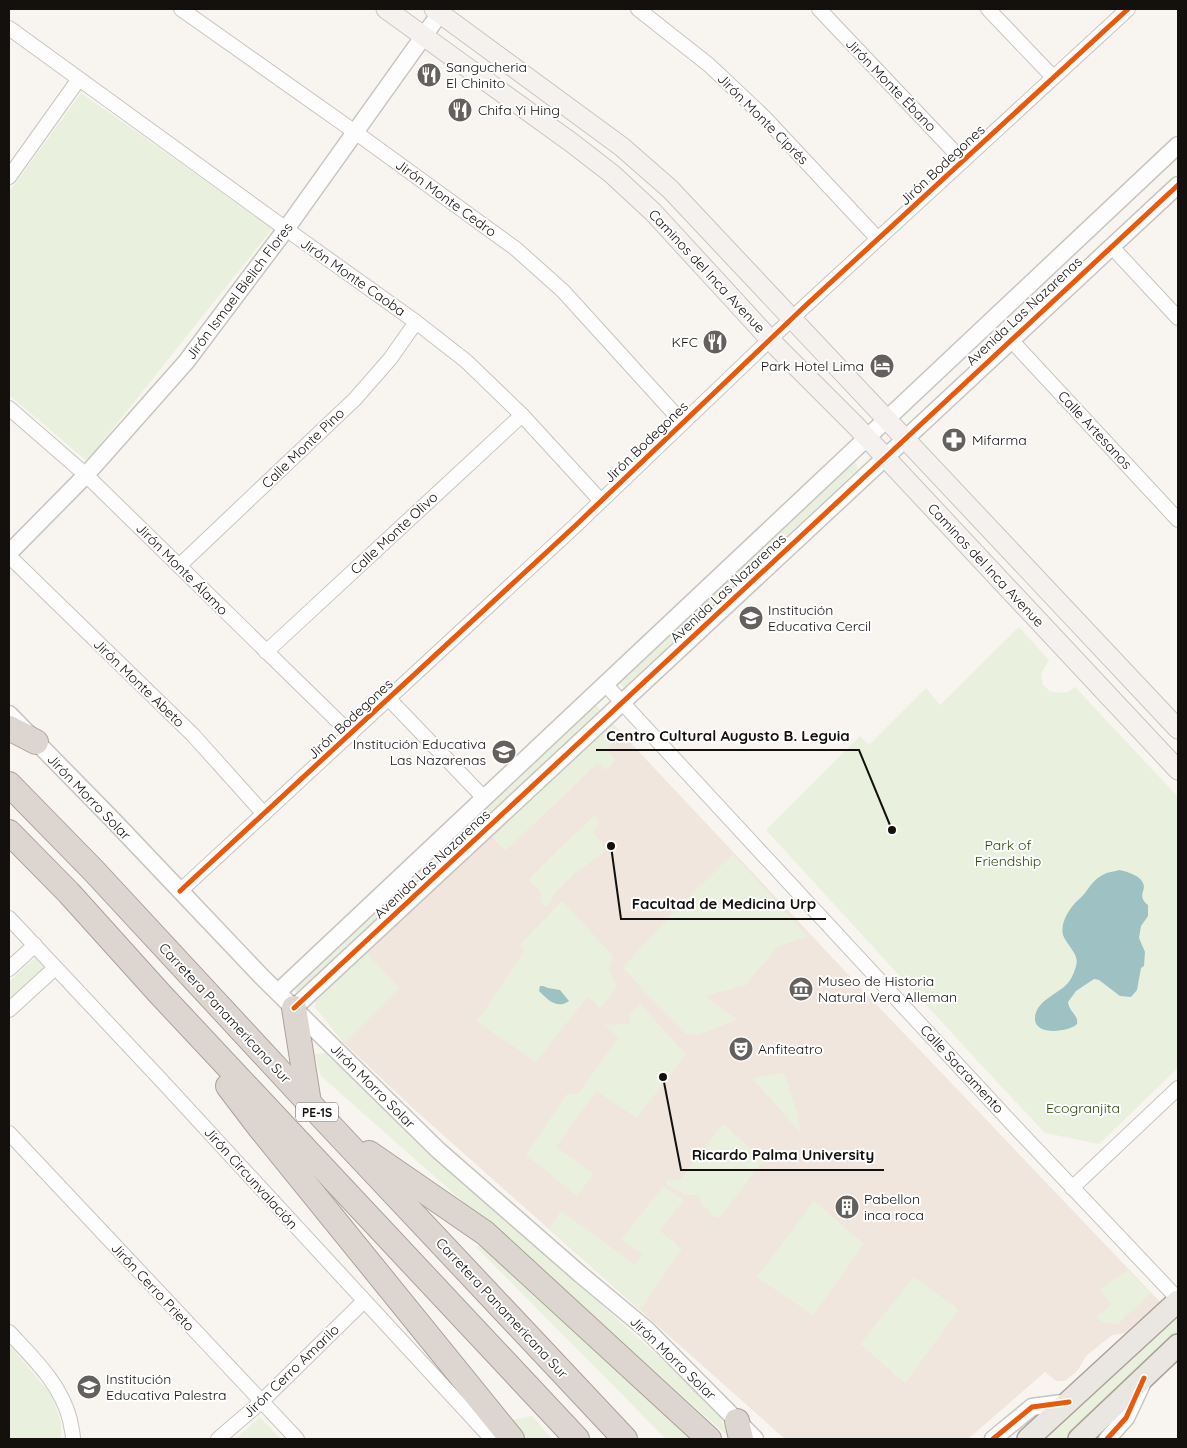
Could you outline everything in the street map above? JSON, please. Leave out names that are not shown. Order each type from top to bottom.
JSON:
[{"type":"highway","points":[[9,728],[36,742]]},
{"type":"highway","name":"Carretera Panamericana Sur","points":[[9,784],[94,871],[330,1126],[625,1439]]},
{"type":"highway","name":"PE-1S","points":[[9,832],[70,893],[160,994],[577,1439]]},
{"type":"highway","points":[[160,994],[260,1128],[512,1439]]},
{"type":"highway","points":[[286,1000],[309,1103]]},
{"type":"highway","points":[[330,1126],[485,1234],[709,1439]]},
{"type":"main road","name":"Caminos del Inca Avenue","points":[[386,9],[572,143],[612,174],[653,212],[770,339],[885,457],[1178,770]]},
{"type":"main road","name":"Caminos del Inca Avenue","points":[[439,10],[622,147],[670,189],[1178,729]]},
{"type":"main road","points":[[1028,1439],[1178,1300]]},
{"type":"main road","points":[[1079,1439],[1178,1345]]},
{"type":"street","name":"Jirón Monte Cedro","points":[[181,9],[516,249],[563,291],[682,422]]},
{"type":"street","name":"Jirón Monte Ciprés","points":[[638,9],[709,65],[757,110],[878,239]]},
{"type":"street","name":"Jirón Monte Ébano","points":[[819,9],[963,161]]},
{"type":"street","points":[[988,9],[1053,77]]},
{"type":"street","name":"Jirón Bodegones","points":[[180,891],[601,501],[792,318],[1128,9]]},
{"type":"street","name":"Jirón Ismael Bielich Flores","points":[[9,554],[86,475],[186,362],[286,230],[424,36],[439,10]]},
{"type":"street","name":"Jirón Monte Caoba","points":[[9,28],[286,230],[416,322],[466,361],[522,415],[601,501]]},
{"type":"street","points":[[9,177],[79,79]]},
{"type":"street","name":"Avenida Las Nazarenas","points":[[286,1000],[484,798],[1178,145]]},
{"type":"street","name":"Avenida Las Nazarenas","points":[[286,1000],[622,702],[1178,184]]},
{"type":"street","points":[[1111,246],[1178,318]]},
{"type":"street","name":"Calle Monte Pino","points":[[179,566],[354,399],[390,359],[416,322]]},
{"type":"street","name":"Calle Artesanos","points":[[1011,340],[1178,520]]},
{"type":"street","name":"Jirón Monte Álamo","points":[[9,408],[86,475],[351,734]]},
{"type":"street","name":"Calle Monte Olivo","points":[[266,652],[522,415]]},
{"type":"street","name":"Jirón Monte Abeto","points":[[9,554],[193,735],[264,814]]},
{"type":"street","name":"Calle Sacramento","points":[[605,684],[1178,1300]]},
{"type":"street","points":[[389,699],[484,798]]},
{"type":"street","name":"Jirón Morro Solar","points":[[9,714],[262,977],[438,1150],[646,1329],[739,1430],[755,1439]]},
{"type":"street","name":"Jirón Circunvalación","points":[[9,918],[169,1088],[492,1439]]},
{"type":"street","points":[[9,968],[35,945]]},
{"type":"street","points":[[9,1010],[55,968]]},
{"type":"street","points":[[1072,1188],[1178,1088]]},
{"type":"street","name":"Jirón Cerro Prieto","points":[[9,1133],[297,1439]]},
{"type":"street","name":"Jirón Cerro Amarilo","points":[[218,1439],[261,1402],[364,1302]]},
{"type":"street","points":[[9,1332],[46,1372],[62,1397],[73,1439]]},
{"type":"street","points":[[1107,1439],[1126,1418],[1144,1378]]},
{"type":"street","points":[[993,1439],[1032,1407],[1069,1402]]},
{"type":"shaded area","points":[[611,722],[1160,1302],[1125,1333],[1112,1335],[1086,1356],[1078,1370],[1065,1381],[1056,1381],[1045,1372],[968,1439],[785,1439],[416,1111],[344,1043],[315,1007],[317,998]]},
{"type":"green space","points":[[81,93],[273,228],[87,461],[9,395],[9,192]]},
{"type":"green space","points":[[854,460],[858,469],[624,688],[618,681]]},
{"type":"green space","name":"Park of Friendship","points":[[1019,627],[1049,660],[1041,674],[1043,685],[1050,691],[1058,693],[1068,692],[1075,687],[1178,797],[1178,1068],[1099,1144],[1045,1133],[766,830],[860,736],[869,745],[926,688],[940,705]]},
{"type":"green space","points":[[596,705],[602,712],[299,995],[293,989]]},
{"type":"green space","points":[[611,722],[623,734],[606,750],[616,760],[605,770],[598,763],[505,851],[491,836]]},
{"type":"green space","points":[[596,814],[598,826],[593,832],[605,851],[566,882],[555,893],[546,907],[539,899],[542,894],[537,887],[532,885],[529,878]]},
{"type":"green space","points":[[733,854],[808,937],[778,946],[746,985],[705,996],[737,1020],[698,1035],[687,1034],[623,967],[682,904]]},
{"type":"green space","points":[[562,901],[613,956],[609,969],[617,987],[600,1008],[587,997],[536,1062],[476,1021],[484,1012],[524,951],[521,944]]},
{"type":"green space","points":[[366,952],[399,988],[344,1043],[315,1007],[317,998]]},
{"type":"green space","points":[[37,956],[46,967],[9,1001],[9,982]]},
{"type":"green space","points":[[640,1004],[686,1054],[637,1118],[596,1091],[556,1147],[594,1174],[577,1196],[526,1155],[567,1094],[578,1094],[619,1037],[604,1025],[629,1024],[631,1021],[629,1016]]},
{"type":"green space","points":[[326,1053],[717,1410],[730,1438],[321,1076],[314,1054]]},
{"type":"green space","points":[[784,1073],[797,1113],[801,1133],[752,1078]]},
{"type":"green space","points":[[723,1124],[764,1160],[720,1218],[712,1216],[708,1209],[702,1205],[697,1195],[685,1195],[666,1184],[666,1181],[681,1179]]},
{"type":"green space","points":[[663,1186],[684,1200],[660,1231],[682,1249],[641,1310],[549,1229],[561,1211],[635,1265],[642,1254],[621,1240]]},
{"type":"green space","points":[[814,1201],[864,1244],[813,1315],[757,1277]]},
{"type":"green space","points":[[475,1246],[485,1246],[692,1439],[666,1439]]},
{"type":"green space","points":[[1127,1268],[1151,1293],[1118,1324],[1104,1323],[1096,1317],[1111,1305],[1100,1290],[1126,1272]]},
{"type":"green space","points":[[914,1277],[959,1310],[905,1383],[860,1344]]},
{"type":"green space","points":[[1178,1311],[1178,1334],[1065,1439],[1040,1439]]},
{"type":"green space","points":[[9,1344],[52,1396],[61,1422],[61,1439],[9,1439]]},
{"type":"green space","points":[[532,1416],[552,1439],[523,1439],[508,1421]]},
{"type":"green space","points":[[260,1417],[281,1439],[235,1439]]},
{"type":"water","points":[[1119,870],[1133,874],[1142,880],[1144,886],[1142,896],[1148,905],[1148,916],[1141,926],[1139,938],[1145,952],[1144,966],[1141,968],[1137,990],[1131,997],[1120,996],[1099,980],[1094,979],[1076,991],[1068,1002],[1077,1018],[1077,1024],[1067,1029],[1053,1031],[1040,1028],[1036,1024],[1035,1019],[1038,1008],[1067,984],[1072,977],[1077,962],[1075,954],[1065,939],[1062,930],[1068,912],[1096,879]]},
{"type":"water","points":[[540,986],[560,990],[569,1001],[560,1004],[552,1002],[539,991]]},
{"type":"cycle path","points":[[180,891],[576,525],[804,307],[1128,9]]},
{"type":"cycle path","points":[[294,1008],[1178,185]]},
{"type":"cycle path","points":[[1107,1439],[1126,1418],[1144,1378]]},
{"type":"cycle path","points":[[993,1439],[1032,1407],[1069,1402]]},
{"type":"place","name":"Sangucheria El Chinito","points":[[429,75]]},
{"type":"place","name":"Chifa Yi Hing","points":[[460,110]]},
{"type":"place","name":"KFC","points":[[715,342]]},
{"type":"place","name":"Park Hotel Lima","points":[[882,366]]},
{"type":"place","name":"Mifarma","points":[[954,440]]},
{"type":"place","name":"Institución Educativa Cercil","points":[[751,618]]},
{"type":"place","name":"Institución Educativa Las Nazarenas","points":[[504,752]]},
{"type":"place","name":"Centro Cultural Augusto B. Leguia","points":[[892,830]]},
{"type":"place","name":"Facultad de Medicina Urp","points":[[611,846]]},
{"type":"place","name":"Museo de Historia Natural Vera Alleman","points":[[801,989]]},
{"type":"place","name":"Anfiteatro","points":[[741,1049]]},
{"type":"place","name":"Ricardo Palma University","points":[[663,1077]]},
{"type":"place","name":"Pabellon inca roca","points":[[847,1207]]},
{"type":"place","name":"Institución Educativa Palestra","points":[[89,1387]]},
{"type":"park label","name":"Ecogranjita","points":[[1083,1108]]}]
